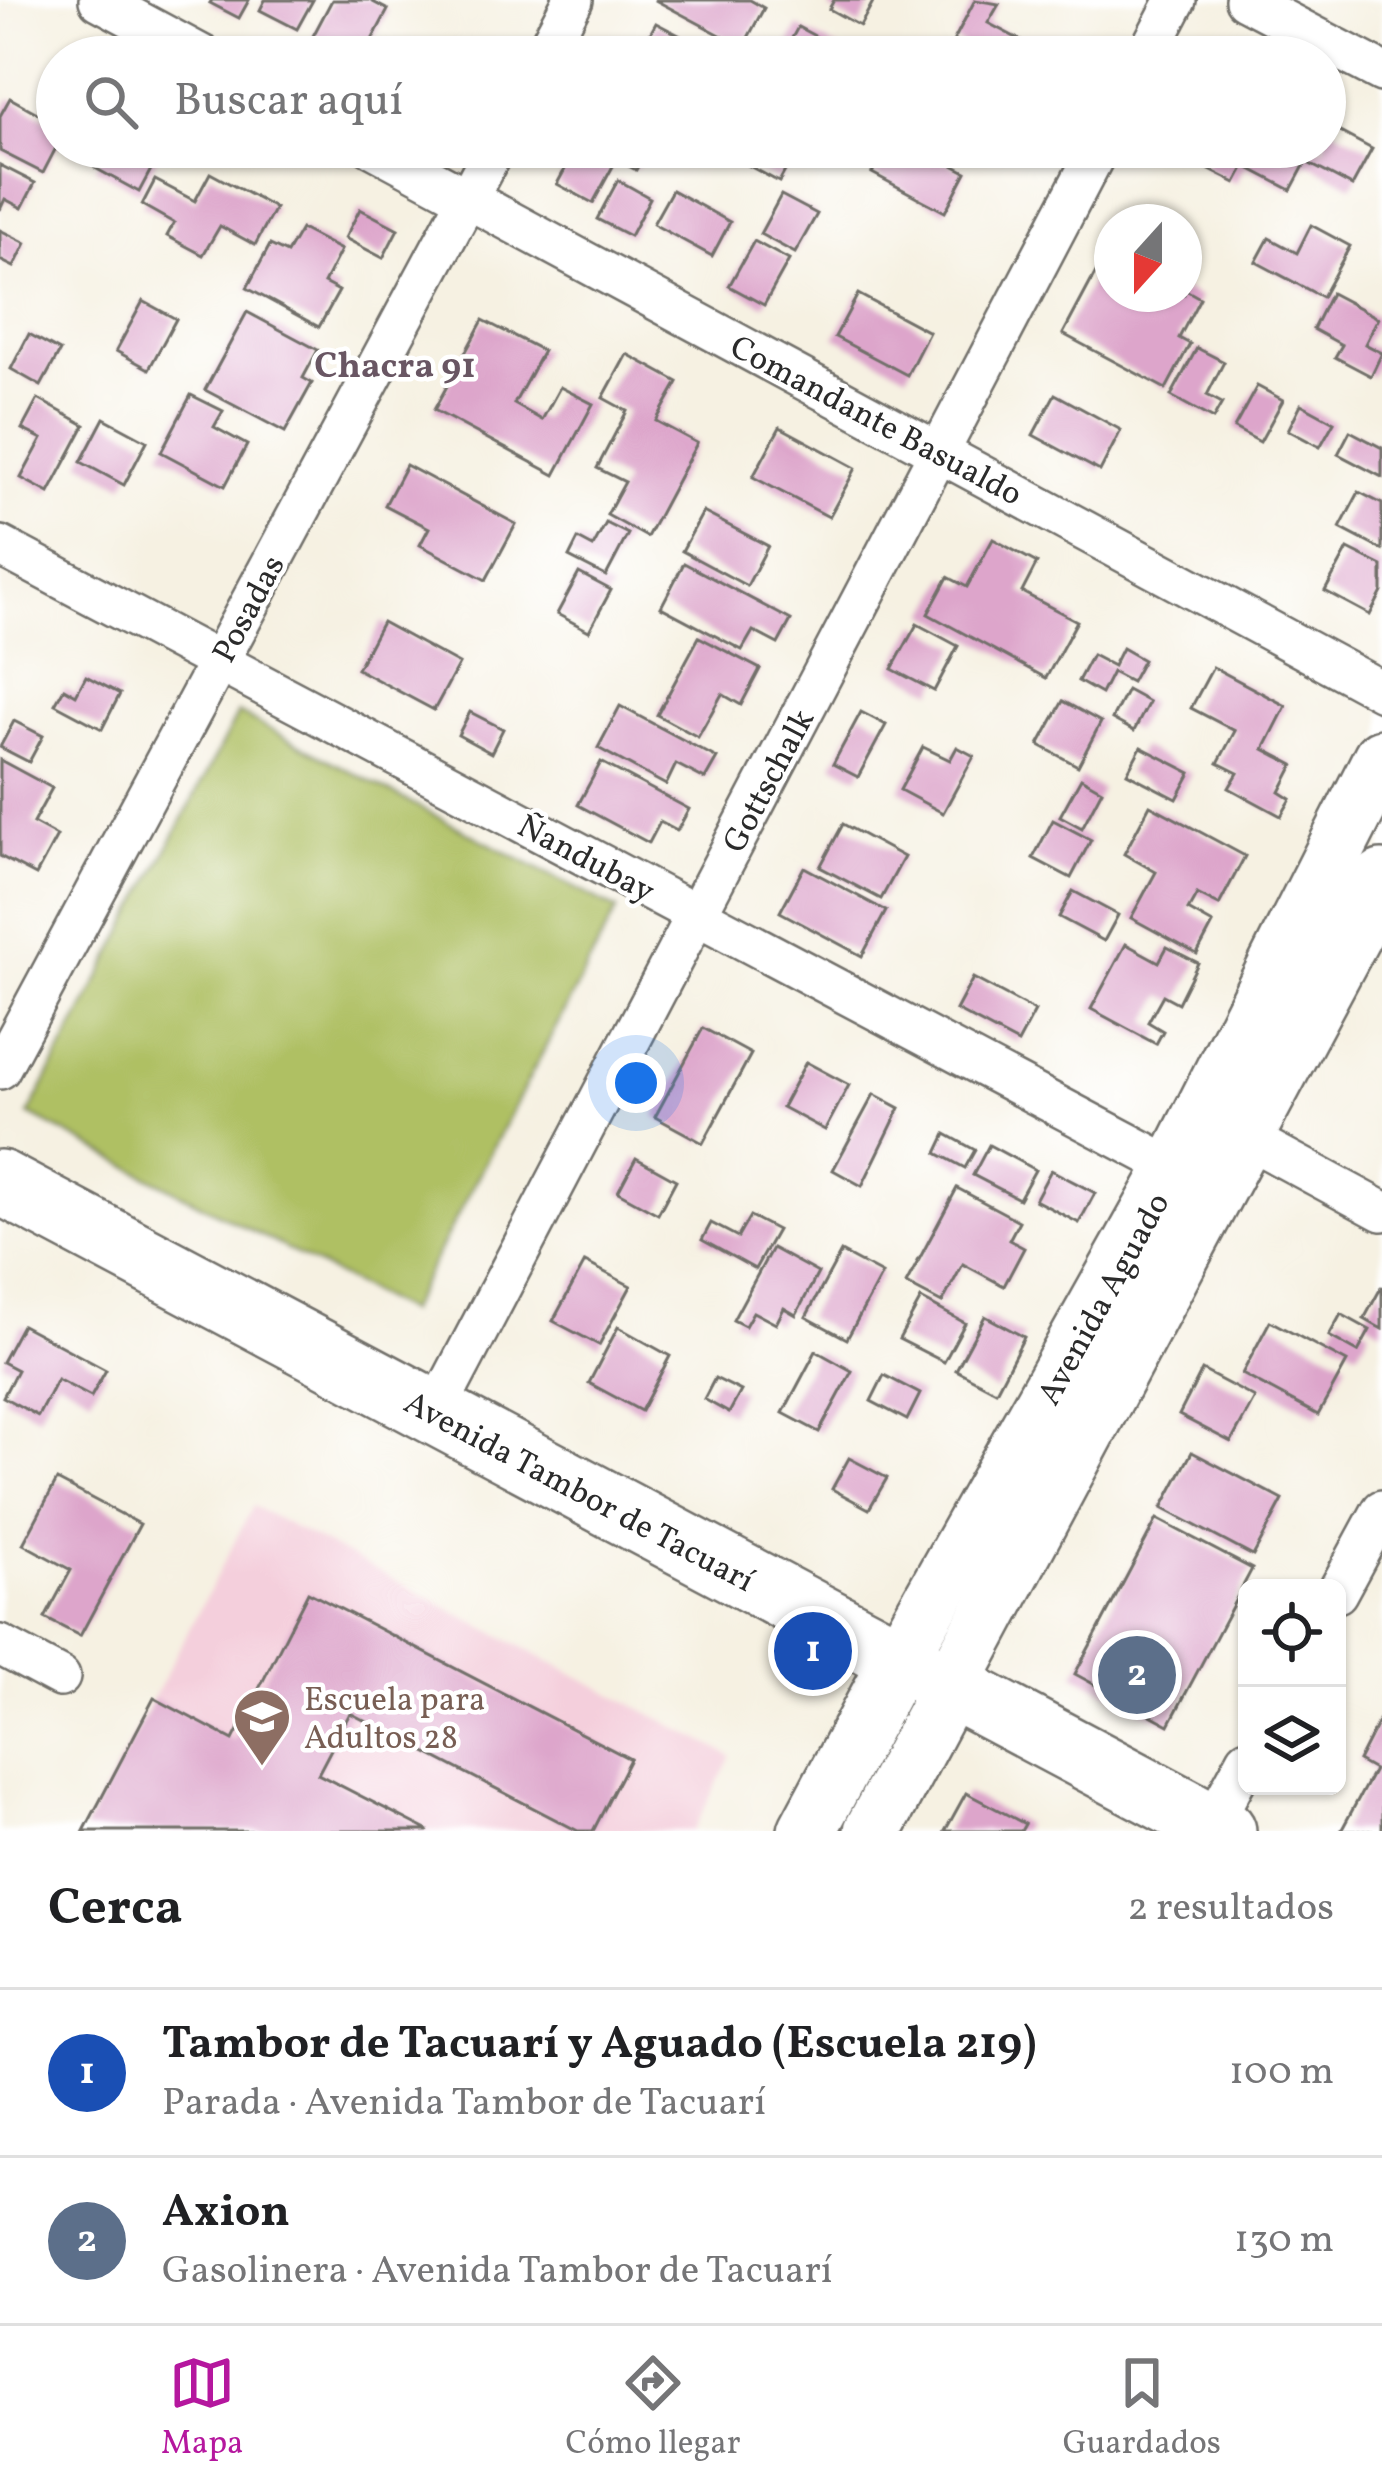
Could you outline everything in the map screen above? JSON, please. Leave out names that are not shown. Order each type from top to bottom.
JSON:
[{"type":"main road","name":"Avenida Aguado","points":[[873,1831],[924,1672],[1382,758]]},
{"type":"main road","name":"Avenida Aguado","points":[[807,1831],[924,1672],[1245,1137],[1382,879]]},
{"type":"main road","name":"Avenida Tambor de Tacuarí","points":[[0,1182],[1218,1828]]},
{"type":"street","points":[[99,0],[166,36]]},
{"type":"street","points":[[554,36],[573,0]]},
{"type":"street","points":[[1157,36],[1176,0]]},
{"type":"street","points":[[1245,0],[1314,36]]},
{"type":"street","points":[[1346,53],[1382,72]]},
{"type":"street","name":"Comandante Basualdo","points":[[411,168],[1382,691]]},
{"type":"street","name":"Posadas","points":[[0,1069],[483,168]]},
{"type":"street","name":"Gottschalk","points":[[435,1413],[1088,168]]},
{"type":"street","name":"Ñandubay","points":[[0,546],[1175,1168]]},
{"type":"street","points":[[1245,1137],[1382,1210]]},
{"type":"street","points":[[1345,1579],[1382,1510]]},
{"type":"street","points":[[0,1645],[60,1677]]},
{"type":"street","points":[[1218,1828],[1238,1780]]},
{"type":"shaded area","points":[[253,1506],[731,1756],[693,1831],[84,1831]]},
{"type":"green space","points":[[238,713],[617,910],[407,1312],[29,1114]]},
{"type":"building","points":[[249,0],[239,18],[210,3]]},
{"type":"building","points":[[265,0],[313,0],[297,29],[260,10]]},
{"type":"building","points":[[332,0],[369,0],[388,10],[374,36],[313,36]]},
{"type":"building","points":[[655,0],[750,0],[764,8],[749,36],[722,36]]},
{"type":"building","points":[[834,0],[874,0],[860,26],[829,9]]},
{"type":"building","points":[[975,0],[999,4],[988,23],[1013,36],[956,36]]},
{"type":"building","points":[[656,23],[681,36],[649,36]]},
{"type":"building","points":[[798,27],[815,36],[793,36]]},
{"type":"building","points":[[10,98],[36,112],[36,168],[46,168],[43,173],[0,151],[0,116]]},
{"type":"building","points":[[1346,135],[1372,149],[1352,186],[1318,168],[1346,168]]},
{"type":"building","points":[[0,165],[35,183],[22,208],[5,199],[0,210]]},
{"type":"building","points":[[95,168],[152,168],[139,192]]},
{"type":"building","points":[[566,168],[612,168],[593,203],[557,184]]},
{"type":"building","points":[[753,168],[787,168],[779,182]]},
{"type":"building","points":[[875,168],[958,168],[966,172],[945,212],[872,173]]},
{"type":"building","points":[[1206,168],[1244,168],[1236,183]]},
{"type":"building","points":[[1249,168],[1303,168],[1291,190]]},
{"type":"building","points":[[210,173],[275,208],[255,245],[220,226],[203,255],[167,236],[174,223],[142,205],[155,180],[195,201]]},
{"type":"building","points":[[618,180],[650,198],[630,236],[597,219]]},
{"type":"building","points":[[672,190],[730,222],[712,256],[653,224]]},
{"type":"building","points":[[781,195],[817,214],[795,253],[760,234]]},
{"type":"building","points":[[360,209],[398,229],[383,258],[345,238]]},
{"type":"building","points":[[1311,225],[1350,246],[1322,297],[1256,262],[1269,238],[1297,253]]},
{"type":"building","points":[[301,229],[341,250],[324,283],[339,291],[319,327],[247,288],[270,245],[287,253]]},
{"type":"building","points":[[0,230],[26,243],[14,267],[0,260]]},
{"type":"building","points":[[754,241],[789,260],[764,305],[729,286]]},
{"type":"building","points":[[1094,276],[1094,312],[1193,312],[1179,338],[1190,344],[1166,389],[1063,334]]},
{"type":"building","points":[[1331,293],[1378,318],[1365,344],[1382,353],[1371,376],[1335,357],[1342,345],[1313,329]]},
{"type":"building","points":[[858,294],[929,332],[907,375],[835,337]]},
{"type":"building","points":[[143,301],[176,319],[149,369],[116,351]]},
{"type":"building","points":[[247,312],[318,350],[303,378],[312,383],[285,432],[205,390]]},
{"type":"building","points":[[483,320],[543,351],[514,404],[542,420],[560,387],[593,404],[555,475],[434,410]]},
{"type":"building","points":[[29,334],[60,351],[41,386],[11,369]]},
{"type":"building","points":[[1197,348],[1224,362],[1207,395],[1222,403],[1213,419],[1171,396]]},
{"type":"building","points":[[627,354],[678,382],[656,421],[697,443],[647,537],[607,515],[625,482],[597,468],[627,411],[603,398]]},
{"type":"building","points":[[1257,386],[1283,400],[1260,442],[1234,428]]},
{"type":"building","points":[[1055,394],[1121,430],[1100,471],[1033,435]]},
{"type":"building","points":[[191,395],[223,411],[214,427],[247,445],[225,486],[161,452]]},
{"type":"building","points":[[38,399],[85,425],[49,493],[21,478],[42,439],[22,429]]},
{"type":"building","points":[[1301,404],[1334,422],[1320,447],[1288,430]]},
{"type":"building","points":[[104,418],[147,441],[124,485],[81,462]]},
{"type":"building","points":[[780,427],[856,468],[829,517],[753,477]]},
{"type":"building","points":[[1350,431],[1382,448],[1382,477],[1338,454]]},
{"type":"building","points":[[406,465],[516,524],[486,580],[420,545],[429,528],[385,505]]},
{"type":"building","points":[[1359,492],[1382,504],[1382,550],[1340,528]]},
{"type":"building","points":[[703,512],[768,546],[747,586],[682,551]]},
{"type":"building","points":[[606,523],[628,534],[606,576],[569,557],[578,539],[593,547]]},
{"type":"building","points":[[993,539],[1037,563],[1022,592],[1077,621],[1046,678],[928,614],[948,577],[967,587]]},
{"type":"building","points":[[1348,549],[1382,566],[1382,592],[1370,615],[1325,591]]},
{"type":"building","points":[[684,563],[791,620],[778,644],[753,631],[742,650],[661,607]]},
{"type":"building","points":[[579,573],[611,590],[589,631],[557,614]]},
{"type":"building","points":[[382,622],[459,664],[434,710],[357,669]]},
{"type":"building","points":[[917,624],[958,646],[934,691],[892,669]]},
{"type":"building","points":[[699,637],[760,669],[741,705],[722,694],[698,737],[657,715]]},
{"type":"building","points":[[1122,648],[1143,660],[1131,682],[1112,672],[1101,694],[1078,681],[1092,655],[1113,666]]},
{"type":"building","points":[[1213,667],[1286,706],[1264,749],[1294,765],[1280,792],[1291,799],[1281,816],[1229,788],[1238,773],[1218,763],[1235,731],[1191,708]]},
{"type":"building","points":[[86,676],[120,694],[102,729],[55,704],[64,688],[76,695]]},
{"type":"building","points":[[1127,690],[1149,702],[1134,731],[1112,719]]},
{"type":"building","points":[[1063,701],[1101,722],[1078,766],[1039,745]]},
{"type":"building","points":[[620,706],[717,758],[705,779],[676,764],[666,785],[598,748]]},
{"type":"building","points":[[470,712],[503,729],[491,753],[458,735]]},
{"type":"building","points":[[861,712],[886,725],[858,777],[833,764]]},
{"type":"building","points":[[14,721],[43,736],[29,762],[0,747]]},
{"type":"building","points":[[923,747],[950,760],[957,747],[974,756],[943,813],[900,790]]},
{"type":"building","points":[[1141,747],[1191,773],[1177,799],[1127,773]]},
{"type":"building","points":[[0,760],[52,788],[33,823],[57,836],[36,875],[0,856]]},
{"type":"building","points":[[601,762],[689,809],[677,831],[660,822],[649,843],[578,805]]},
{"type":"building","points":[[1081,778],[1102,790],[1082,828],[1060,816]]},
{"type":"building","points":[[1150,805],[1245,856],[1219,905],[1197,894],[1188,910],[1213,924],[1197,954],[1131,918],[1156,872],[1124,854]]},
{"type":"building","points":[[1053,820],[1091,840],[1071,878],[1033,858]]},
{"type":"building","points":[[843,824],[904,857],[881,899],[820,867]]},
{"type":"building","points":[[804,867],[886,911],[862,956],[780,912]]},
{"type":"building","points":[[1073,891],[1118,915],[1104,941],[1059,917]]},
{"type":"building","points":[[1126,944],[1159,962],[1167,947],[1198,963],[1178,1003],[1163,995],[1148,1022],[1163,1031],[1156,1044],[1091,1009]]},
{"type":"building","points":[[973,978],[1035,1011],[1018,1043],[956,1010]]},
{"type":"building","points":[[703,1028],[751,1054],[703,1143],[655,1117]]},
{"type":"building","points":[[806,1062],[849,1085],[825,1130],[782,1107]]},
{"type":"building","points":[[874,1094],[900,1108],[862,1186],[833,1170]]},
{"type":"building","points":[[946,1134],[975,1150],[965,1168],[937,1153]]},
{"type":"building","points":[[989,1145],[1035,1170],[1019,1199],[973,1175]]},
{"type":"building","points":[[636,1158],[676,1180],[658,1214],[618,1192]]},
{"type":"building","points":[[1051,1170],[1095,1193],[1079,1223],[1035,1200]]},
{"type":"building","points":[[957,1188],[1019,1221],[1009,1240],[1024,1248],[1004,1286],[963,1264],[942,1303],[906,1284]]},
{"type":"building","points":[[750,1216],[777,1230],[755,1269],[702,1240],[711,1223],[738,1237]]},
{"type":"building","points":[[772,1248],[818,1273],[796,1315],[784,1308],[776,1324],[753,1312],[745,1326],[733,1320]]},
{"type":"building","points":[[841,1252],[882,1274],[847,1339],[806,1317]]},
{"type":"building","points":[[585,1262],[631,1286],[599,1345],[553,1321]]},
{"type":"building","points":[[1382,1286],[1382,1329],[1364,1319]]},
{"type":"building","points":[[921,1299],[965,1323],[944,1362],[899,1339]]},
{"type":"building","points":[[1341,1314],[1370,1330],[1358,1352],[1329,1336]]},
{"type":"building","points":[[985,1316],[1024,1337],[996,1391],[956,1370]]},
{"type":"building","points":[[1270,1321],[1347,1362],[1318,1415],[1242,1374]]},
{"type":"building","points":[[22,1325],[106,1370],[91,1397],[57,1379],[38,1416],[3,1397],[17,1370],[2,1362]]},
{"type":"building","points":[[618,1327],[670,1356],[641,1411],[589,1383]]},
{"type":"building","points":[[816,1351],[852,1371],[819,1432],[783,1413]]},
{"type":"building","points":[[1202,1370],[1255,1398],[1231,1442],[1179,1415]]},
{"type":"building","points":[[884,1375],[920,1394],[907,1420],[871,1401]]},
{"type":"building","points":[[715,1378],[741,1391],[729,1413],[704,1399]]},
{"type":"building","points":[[1192,1452],[1283,1500],[1253,1556],[1162,1508]]},
{"type":"building","points":[[849,1458],[887,1478],[869,1509],[832,1489]]},
{"type":"building","points":[[57,1480],[140,1524],[80,1636],[45,1618],[71,1570],[23,1544]]},
{"type":"building","points":[[1157,1519],[1252,1569],[1247,1579],[1238,1579],[1238,1595],[1169,1725],[1075,1674]]},
{"type":"building","points":[[308,1592],[630,1759],[593,1831],[578,1831],[350,1713],[318,1774],[429,1831],[84,1831],[154,1698],[233,1740]]},
{"type":"building","points":[[1382,1714],[1382,1831],[1341,1831],[1374,1770],[1358,1761]]},
{"type":"building","points":[[966,1793],[1025,1824],[1021,1831],[945,1831]]},
{"type":"place","name":"Tambor de Tacuarí y Aguado (Escuela 219)","points":[[813,1651]]},
{"type":"place","name":"Axion","points":[[1137,1675]]},
{"type":"place","name":"Escuela para Adultos 28","points":[[262,1768]]},
{"type":"district","name":"Chacra 91","points":[[395,364]]}]
